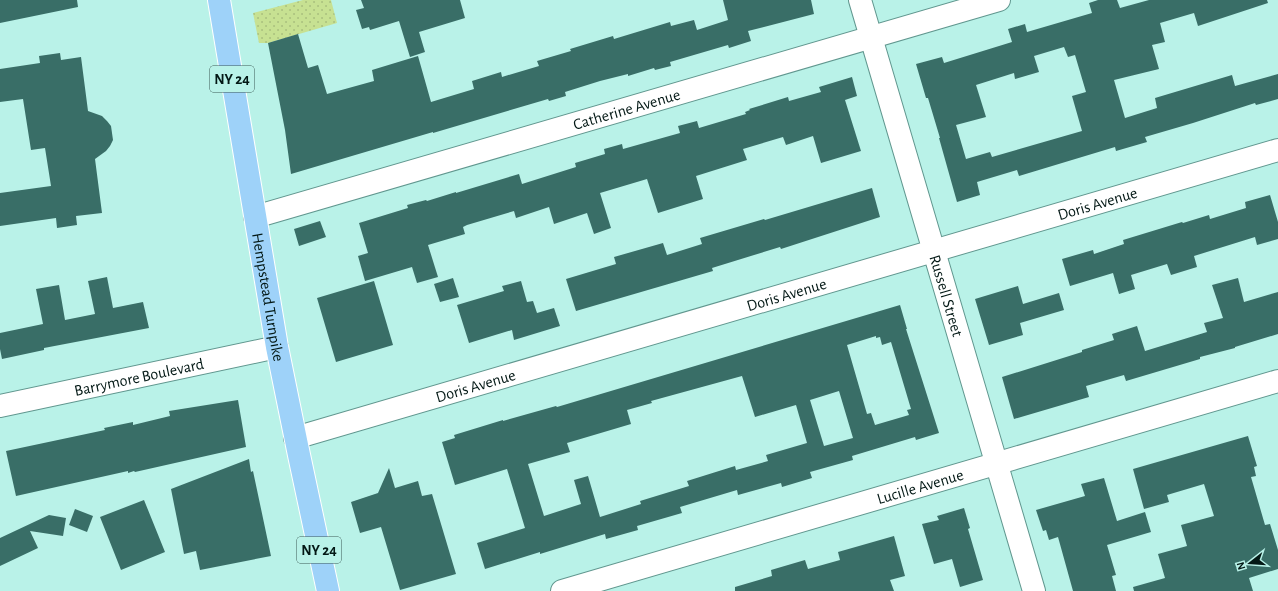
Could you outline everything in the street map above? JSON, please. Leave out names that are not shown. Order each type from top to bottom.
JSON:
[{"type":"main road","name":"Hempstead Turnpike","points":[[219,0],[277,347],[328,591]]},
{"type":"street","name":"Russell Street","points":[[860,0],[1034,591]]},
{"type":"street","name":"Catherine Avenue","points":[[255,217],[999,0]]},
{"type":"street","name":"Doris Avenue","points":[[295,438],[1278,150]]},
{"type":"street","name":"Barrymore Boulevard","points":[[0,406],[277,347]]},
{"type":"street","name":"Lucille Avenue","points":[[562,591],[1278,381]]},
{"type":"green space","points":[[303,0],[331,0],[337,23],[268,43],[259,43],[253,13]]},
{"type":"building","points":[[0,0],[77,0],[78,7],[0,23]]},
{"type":"building","points":[[361,0],[460,0],[465,18],[419,32],[425,52],[410,57],[399,21],[370,30],[369,27],[362,29],[356,10],[364,8]]},
{"type":"building","points":[[723,0],[811,0],[814,14],[748,31],[751,41],[729,48],[728,45],[670,62],[671,66],[655,70],[654,68],[628,76],[628,74],[600,81],[565,92],[566,96],[549,101],[548,99],[291,174],[285,130],[268,43],[298,34],[308,68],[318,65],[327,94],[374,81],[372,70],[418,56],[431,102],[474,89],[472,81],[501,72],[502,77],[539,66],[537,61],[613,36],[614,39],[670,22],[671,26],[694,20],[697,30],[728,20]]},
{"type":"building","points":[[1098,0],[1117,0],[1120,8],[1149,0],[1267,0],[1268,3],[1198,26],[1194,13],[1160,23],[1165,42],[1152,45],[1159,69],[1114,80],[1125,118],[1157,108],[1155,98],[1232,75],[1235,86],[1278,74],[1278,99],[1256,105],[1255,103],[1145,137],[1147,142],[1116,151],[1115,147],[1019,176],[1017,170],[977,182],[980,195],[957,202],[940,138],[916,64],[942,57],[944,63],[1012,42],[1008,29],[1025,24],[1027,32],[1092,13],[1089,3]],"holes":[[[1064,47],[1068,57],[1075,55],[1086,92],[1072,96],[1082,131],[992,157],[990,152],[966,159],[956,125],[986,117],[976,85],[1014,73],[1015,79],[1039,72],[1034,56]]]},
{"type":"building","points":[[60,53],[61,60],[81,57],[88,111],[102,116],[111,126],[113,140],[106,151],[95,159],[102,213],[76,216],[77,225],[57,228],[56,218],[0,226],[0,193],[51,186],[45,148],[31,150],[23,99],[0,102],[0,69],[40,63],[39,56]]},
{"type":"building","points":[[852,77],[857,96],[845,100],[861,151],[821,163],[813,136],[786,145],[783,137],[743,149],[747,160],[696,176],[703,199],[658,213],[647,179],[600,193],[611,228],[594,234],[587,213],[554,224],[549,207],[516,218],[514,211],[467,225],[463,227],[465,234],[428,245],[438,277],[417,283],[412,267],[365,281],[358,256],[368,253],[359,223],[408,208],[407,205],[456,193],[519,174],[522,184],[576,167],[575,163],[605,154],[604,149],[622,144],[623,149],[680,133],[678,126],[697,121],[699,128],[746,114],[745,112],[750,110],[749,109],[788,97],[789,101],[821,92],[819,87]]},
{"type":"building","points":[[872,188],[880,217],[781,249],[780,247],[712,268],[713,271],[576,311],[566,279],[616,264],[614,257],[663,243],[667,255],[702,244],[700,238]]},
{"type":"building","points":[[1270,195],[1278,222],[1278,239],[1257,245],[1255,237],[1194,256],[1197,267],[1171,275],[1167,264],[1131,275],[1135,289],[1119,294],[1113,273],[1070,286],[1062,259],[1093,250],[1094,254],[1124,244],[1123,240],[1182,222],[1183,223],[1209,215],[1210,219],[1246,208],[1245,202]]},
{"type":"building","points":[[320,221],[326,237],[299,246],[294,229]]},
{"type":"building","points":[[107,277],[113,308],[143,302],[149,328],[44,348],[44,350],[2,359],[0,349],[0,333],[43,324],[36,289],[59,285],[65,320],[95,314],[88,281]]},
{"type":"building","points":[[453,278],[459,297],[440,302],[434,284]]},
{"type":"building","points":[[1238,278],[1244,302],[1278,292],[1278,334],[1126,381],[1124,375],[1086,386],[1089,397],[1014,419],[1002,377],[1082,352],[1082,350],[1114,340],[1112,334],[1137,326],[1145,351],[1207,332],[1204,323],[1223,318],[1212,285]]},
{"type":"building","points":[[374,281],[393,345],[336,362],[317,298]]},
{"type":"building","points":[[521,281],[527,302],[533,301],[537,313],[554,308],[560,326],[514,340],[512,330],[469,343],[457,305],[504,291],[502,286]]},
{"type":"building","points":[[1018,286],[1023,304],[1059,293],[1064,310],[1020,323],[1023,335],[989,345],[975,299]]},
{"type":"building","points":[[900,305],[906,329],[939,433],[916,440],[915,437],[852,456],[853,460],[810,472],[812,478],[782,487],[781,483],[738,495],[737,490],[680,507],[682,513],[637,526],[638,530],[606,539],[605,534],[485,569],[477,543],[525,528],[507,469],[455,485],[442,442],[455,438],[454,435],[503,420],[556,406],[557,407]],"holes":[[[876,336],[876,338],[880,337],[882,345],[891,342],[911,409],[907,410],[909,415],[875,425],[871,413],[867,414],[847,345]],[[742,376],[755,417],[796,405],[807,443],[766,455],[768,461],[736,470],[735,466],[687,481],[689,486],[640,501],[641,504],[600,517],[588,476],[574,480],[581,504],[544,516],[528,464],[570,452],[567,443],[631,424],[627,410],[652,403],[651,401]],[[839,391],[853,438],[824,446],[810,400]]]},
{"type":"building","points":[[238,400],[246,447],[135,472],[128,473],[128,471],[16,496],[6,451],[105,430],[104,428],[133,422],[133,425],[170,416],[169,411]]},
{"type":"building","points":[[1248,436],[1257,466],[1254,467],[1256,476],[1251,477],[1265,525],[1270,524],[1278,550],[1278,569],[1249,578],[1253,591],[1134,591],[1133,587],[1165,578],[1158,554],[1187,546],[1181,525],[1214,516],[1204,484],[1167,495],[1169,502],[1144,509],[1133,469]]},
{"type":"building","points":[[249,459],[251,472],[253,471],[271,556],[200,570],[196,551],[184,554],[171,489]]},
{"type":"building","points":[[389,468],[395,488],[418,481],[422,496],[432,494],[456,574],[400,590],[381,527],[360,533],[351,502],[378,493]]},
{"type":"building","points":[[1104,478],[1117,521],[1145,512],[1151,532],[1107,545],[1116,575],[1112,576],[1116,591],[1073,591],[1058,537],[1049,540],[1046,530],[1043,531],[1036,510],[1085,496],[1081,484]]},
{"type":"building","points":[[144,500],[165,552],[121,570],[100,517]]},
{"type":"building","points":[[964,508],[970,528],[968,529],[983,580],[960,587],[952,559],[934,564],[922,524],[939,520],[937,516]]},
{"type":"building","points":[[75,509],[93,516],[87,532],[69,525]]},
{"type":"building","points":[[49,515],[66,518],[63,536],[30,531],[38,548],[0,566],[0,538]]},
{"type":"building","points":[[894,536],[905,576],[890,580],[894,591],[735,591],[735,587],[772,576],[771,570],[805,560],[808,569],[840,560],[838,552]]}]
